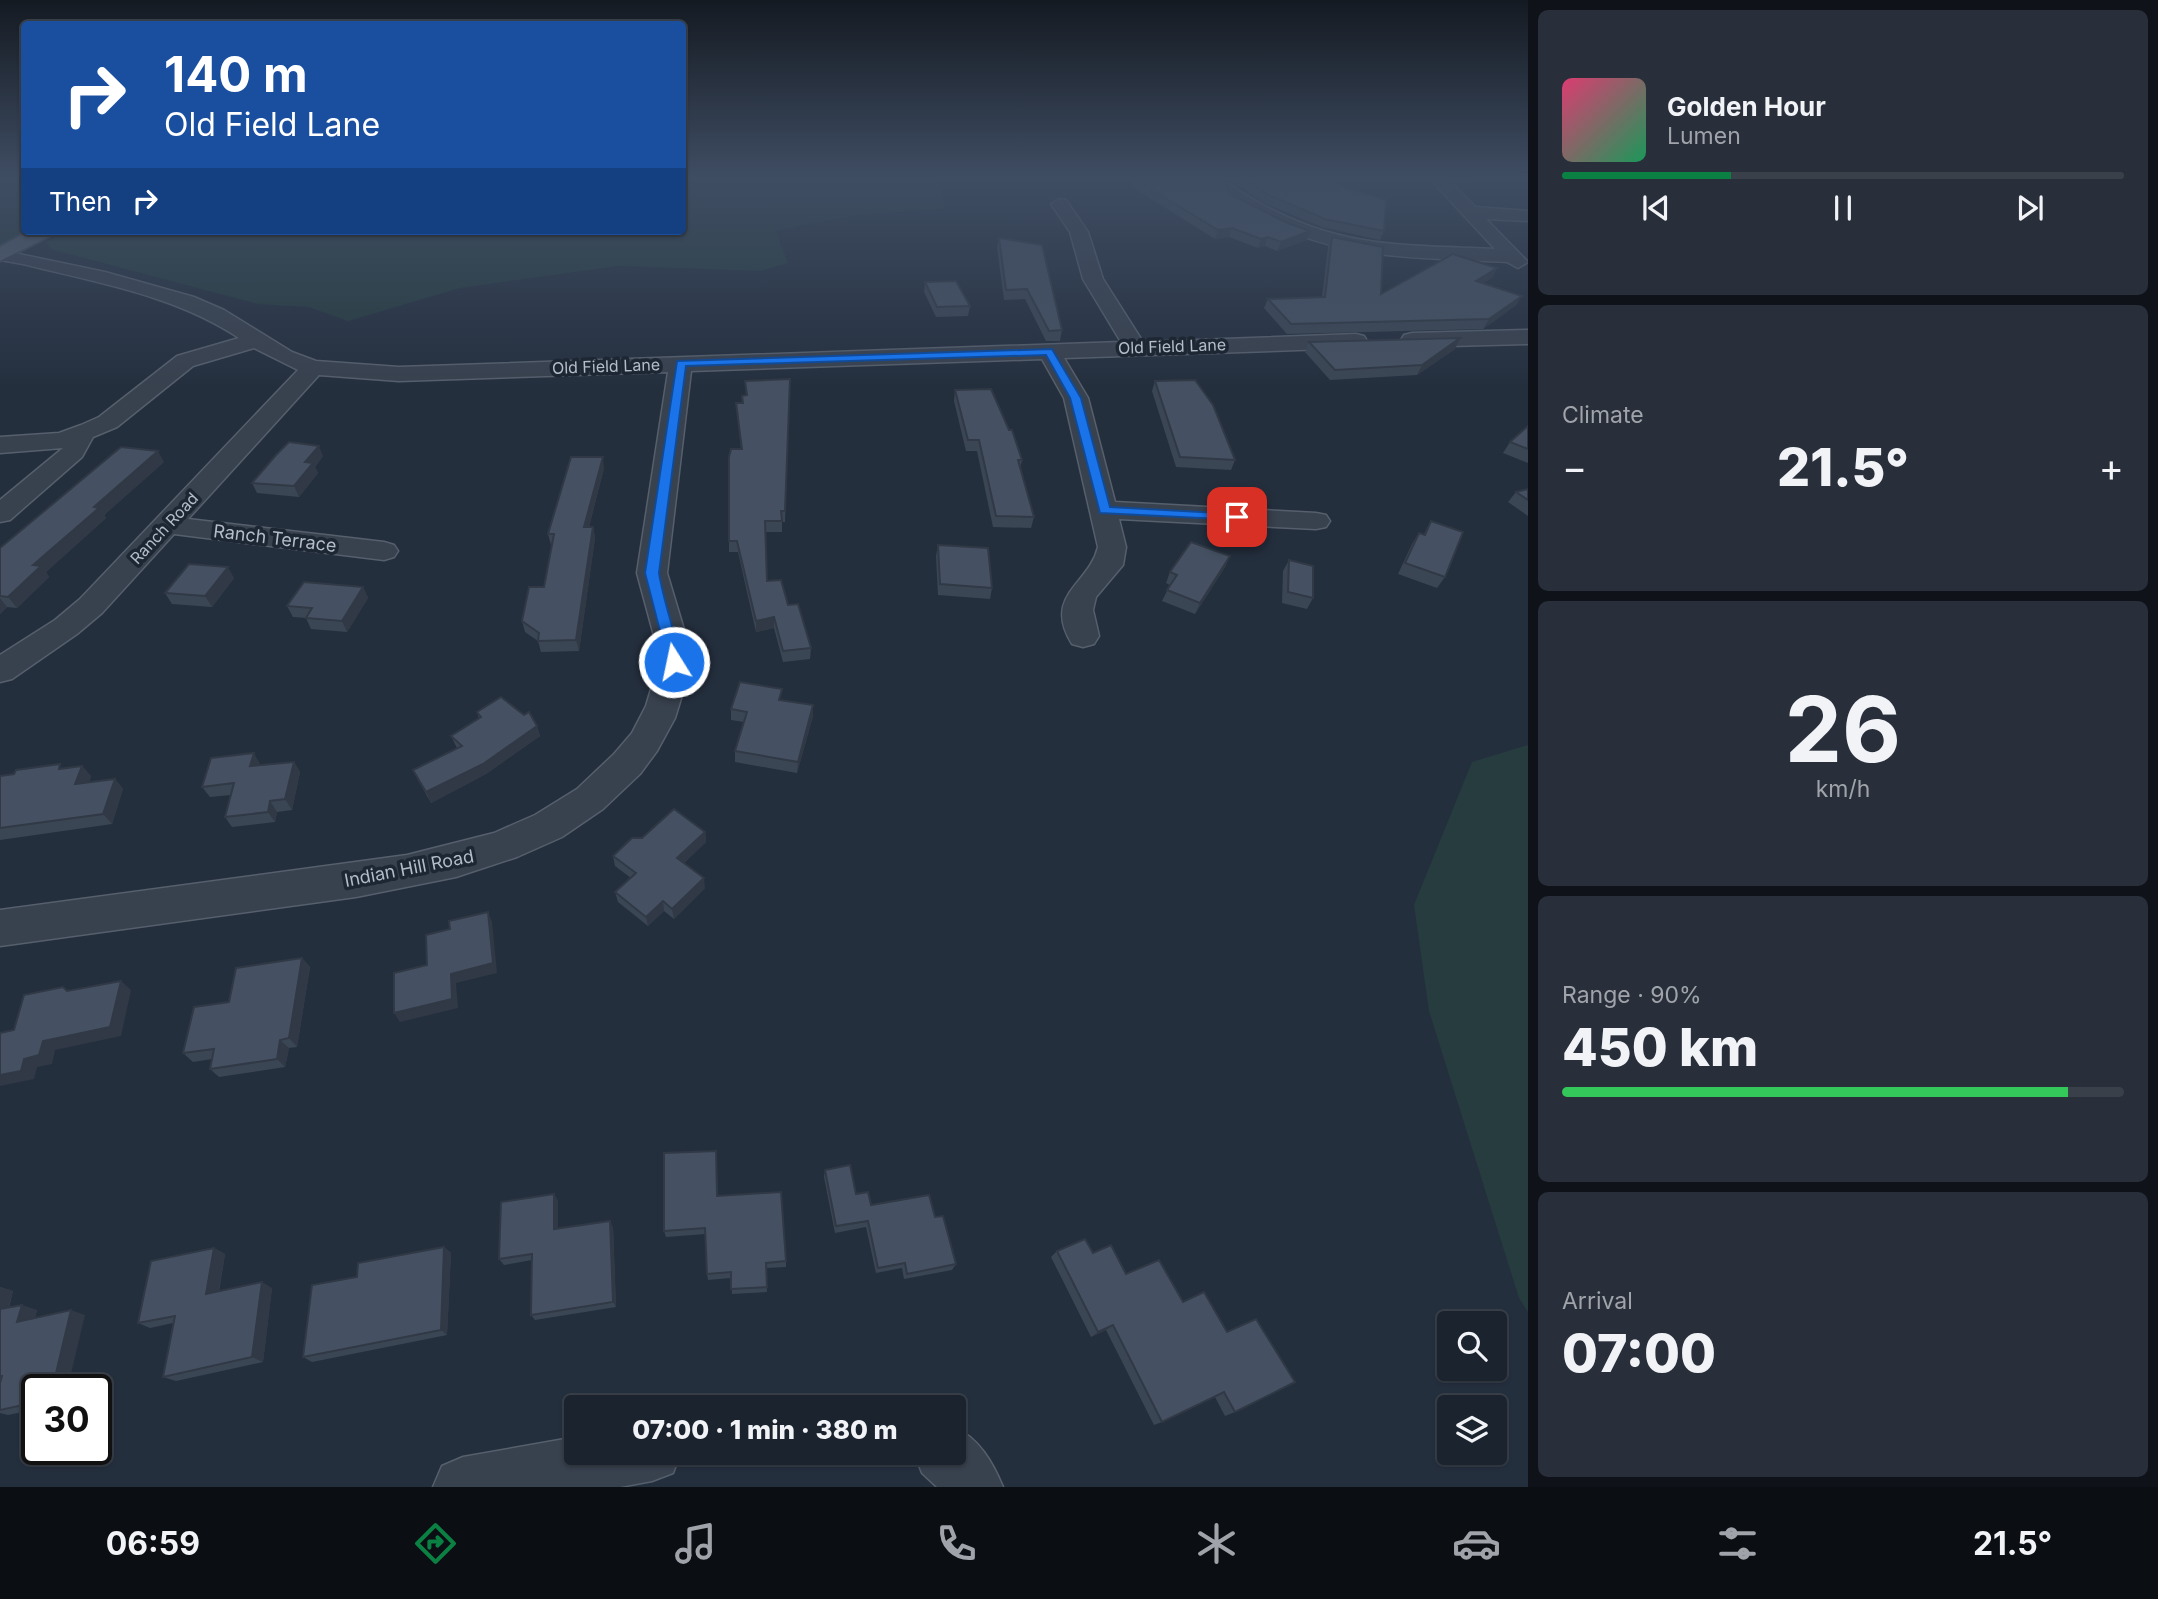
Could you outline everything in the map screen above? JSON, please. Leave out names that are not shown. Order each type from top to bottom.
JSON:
[{"type":"street","points":[[1084,247],[1093,278],[1135,347]]},
{"type":"street","points":[[1369,247],[1512,256]]},
{"type":"street","points":[[1503,247],[1528,272]]},
{"type":"street","name":"Old Field Lane","points":[[0,255],[23,258],[186,300],[229,319],[283,355],[313,368],[399,374],[1135,347],[1528,337]]},
{"type":"street","points":[[0,445],[63,440],[83,433],[107,422],[185,361],[258,340]]},
{"type":"street","points":[[1049,352],[1076,398],[1112,547],[1108,565],[1081,595],[1077,610],[1083,636]]},
{"type":"street","name":"Indian Hill Road","points":[[0,928],[433,867],[519,841],[585,805],[610,784],[646,743],[665,704],[674,662],[667,624],[656,595],[652,573],[681,363]]},
{"type":"street","name":"Ranch Road","points":[[0,671],[58,633],[91,606],[313,368]]},
{"type":"street","points":[[0,514],[73,452],[83,433]]},
{"type":"street","points":[[1105,510],[1316,521]]},
{"type":"street","name":"Ranch Terrace","points":[[166,525],[384,551]]},
{"type":"street","points":[[463,1487],[582,1465]]},
{"type":"street","points":[[957,1465],[973,1487]]},
{"type":"green space","points":[[782,247],[788,263],[761,271],[619,266],[460,288],[348,321],[309,307],[258,304],[50,249]]},
{"type":"green space","points":[[1528,745],[1528,1312],[1519,1298],[1429,1011],[1414,905],[1472,762]]},
{"type":"building","points":[[1000,247],[1043,247],[1062,330],[1049,331],[1027,289],[1006,290]]},
{"type":"building","points":[[1331,247],[1383,247],[1381,294],[1453,254],[1497,268],[1476,281],[1522,296],[1489,319],[1291,324],[1268,299],[1325,297]]},
{"type":"building","points":[[956,281],[970,306],[937,307],[925,282]]},
{"type":"building","points":[[1460,338],[1422,365],[1335,370],[1309,342]]},
{"type":"building","points":[[790,379],[785,511],[781,511],[782,521],[765,521],[767,581],[781,580],[788,605],[798,604],[811,648],[783,651],[774,617],[756,621],[737,541],[729,541],[729,457],[731,449],[742,449],[736,403],[743,403],[742,396],[747,395],[745,381]]},
{"type":"building","points":[[1195,380],[1213,405],[1235,460],[1180,457],[1155,381]]},
{"type":"building","points":[[991,389],[1009,430],[1012,430],[1022,460],[1018,460],[1034,517],[996,516],[979,440],[968,440],[955,390]]},
{"type":"building","points":[[1528,426],[1528,449],[1510,442]]},
{"type":"building","points":[[289,442],[319,446],[305,462],[313,463],[294,486],[252,483],[276,455]]},
{"type":"building","points":[[121,447],[158,451],[94,507],[99,508],[33,565],[41,566],[8,597],[0,596],[0,548]]},
{"type":"building","points":[[571,457],[603,457],[584,527],[593,527],[576,640],[538,641],[539,633],[522,621],[529,587],[544,587],[554,534],[548,534]]},
{"type":"building","points":[[1528,489],[1528,500],[1516,492]]},
{"type":"building","points":[[1431,521],[1463,532],[1445,577],[1405,563],[1419,533],[1425,535]]},
{"type":"building","points":[[1191,542],[1230,556],[1200,603],[1167,590],[1177,575],[1170,572]]},
{"type":"building","points":[[938,545],[988,548],[992,588],[940,584]]},
{"type":"building","points":[[1289,560],[1313,566],[1313,598],[1288,592]]},
{"type":"building","points":[[189,564],[228,567],[205,596],[165,593]]},
{"type":"building","points":[[304,582],[363,587],[342,621],[306,618],[312,608],[287,606]]},
{"type":"building","points":[[740,682],[782,689],[779,700],[813,705],[798,762],[735,751],[747,712],[731,709]]},
{"type":"building","points":[[501,697],[524,715],[529,712],[537,726],[483,764],[426,792],[413,770],[462,746],[451,736],[481,717],[477,712]]},
{"type":"building","points":[[254,753],[250,766],[294,762],[285,799],[270,801],[268,812],[225,817],[234,783],[202,787],[211,758]]},
{"type":"building","points":[[60,764],[59,769],[82,766],[75,784],[115,779],[103,814],[0,828],[0,776],[14,774],[16,770]]},
{"type":"building","points":[[674,809],[705,832],[677,858],[704,878],[672,909],[663,901],[646,917],[615,892],[636,873],[613,856],[632,838],[642,838]]},
{"type":"building","points":[[488,912],[493,963],[451,974],[452,999],[394,1013],[394,973],[427,965],[426,935],[450,929],[449,921]]},
{"type":"building","points":[[302,958],[289,1038],[280,1040],[277,1059],[210,1069],[214,1049],[183,1053],[194,1007],[229,1002],[236,968]]},
{"type":"building","points":[[121,981],[110,1027],[43,1041],[39,1055],[24,1059],[21,1071],[0,1075],[0,1033],[14,1030],[24,995],[63,987],[67,991]]},
{"type":"building","points":[[716,1151],[717,1196],[781,1192],[786,1261],[766,1263],[767,1287],[731,1289],[731,1272],[707,1274],[705,1228],[664,1231],[664,1153]]},
{"type":"building","points":[[850,1165],[856,1194],[868,1192],[871,1205],[929,1195],[935,1217],[943,1216],[956,1264],[907,1274],[905,1263],[878,1268],[868,1221],[836,1226],[825,1170]]},
{"type":"building","points":[[554,1194],[554,1229],[610,1221],[613,1302],[531,1315],[532,1254],[499,1259],[501,1202]]},
{"type":"building","points":[[1085,1239],[1093,1253],[1111,1245],[1126,1274],[1159,1260],[1183,1302],[1204,1292],[1227,1332],[1256,1319],[1295,1382],[1235,1412],[1224,1392],[1162,1422],[1113,1325],[1098,1332],[1057,1251]]},
{"type":"building","points":[[444,1247],[441,1330],[303,1357],[312,1285],[357,1277],[358,1263]]},
{"type":"building","points":[[214,1248],[206,1294],[262,1282],[252,1357],[163,1377],[175,1316],[138,1323],[151,1261]]},
{"type":"building","points":[[22,1305],[17,1322],[71,1310],[56,1374],[21,1374],[21,1405],[0,1410],[2,1376],[0,1309]]},
{"type":"route","points":[[674,662],[667,624],[656,595],[652,573],[681,363],[1049,352],[1076,398],[1105,510],[1237,517]]}]
